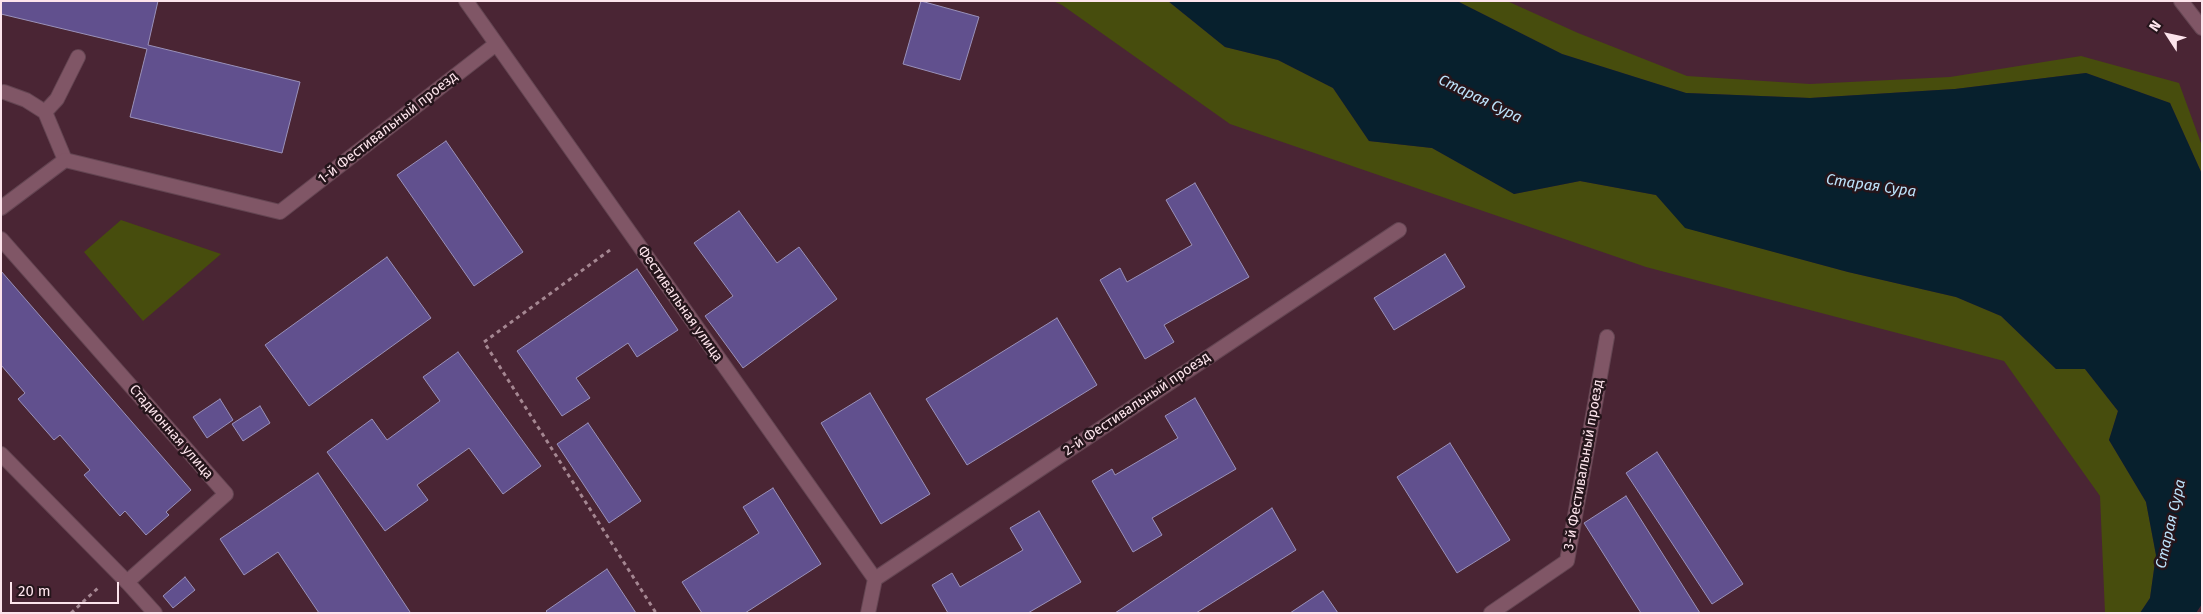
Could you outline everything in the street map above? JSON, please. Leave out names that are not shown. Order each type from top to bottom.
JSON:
[{"type":"street","name":"Фестивальная улица","points":[[466,1],[875,579]]},
{"type":"street","points":[[2180,1],[2202,28]]},
{"type":"street","name":"1-й Фестивальный проезд","points":[[65,160],[280,212],[496,44]]},
{"type":"street","points":[[46,112],[58,99],[78,57]]},
{"type":"street","points":[[1,208],[65,160],[46,112],[26,100],[4,92]]},
{"type":"street","name":"2-й Фестивальный проезд","points":[[875,579],[1399,230]]},
{"type":"street","name":"Стадионная улица","points":[[1,239],[226,494],[127,582]]},
{"type":"street","name":"3-й Фестивальный проезд","points":[[1491,613],[1567,561],[1607,336]]},
{"type":"street","points":[[1,454],[117,571],[155,613]]},
{"type":"street","points":[[868,613],[875,579]]},
{"type":"path","points":[[631,234],[484,342],[656,613]]},
{"type":"path","points":[[71,613],[117,571]]},
{"type":"green space","points":[[1053,1],[1168,1],[1225,47],[1278,60],[1333,88],[1369,141],[1432,148],[1514,194],[1580,181],[1656,195],[1686,228],[1848,272],[1956,297],[2001,316],[2056,369],[2085,369],[2118,411],[2109,440],[2146,502],[2156,555],[2150,598],[2140,613],[2105,613],[2100,496],[2004,361],[1646,267],[1230,124],[1062,5]]},
{"type":"green space","points":[[1457,1],[1507,1],[1578,33],[1687,76],[1810,84],[1950,77],[2081,56],[2179,83],[2202,146],[2202,174],[2170,103],[2086,73],[1955,89],[1810,98],[1686,93],[1562,54]]},
{"type":"green space","points":[[121,220],[221,254],[143,321],[84,252]]},
{"type":"water","name":"Старая Сура","points":[[1168,1],[1457,1],[1562,54],[1686,93],[1810,98],[1955,89],[2086,73],[2170,103],[2202,174],[2202,604],[2196,613],[2140,613],[2150,598],[2156,555],[2146,502],[2109,440],[2118,411],[2085,369],[2056,369],[2001,316],[1956,297],[1848,272],[1685,228],[1656,195],[1580,181],[1514,194],[1432,148],[1369,141],[1333,88],[1278,60],[1225,47]]},
{"type":"building","points":[[1,1],[158,1],[148,45],[300,82],[282,153],[130,117],[147,49],[1,14]]},
{"type":"building","points":[[921,1],[979,17],[960,80],[903,64]]},
{"type":"building","points":[[446,141],[523,252],[474,286],[397,175]]},
{"type":"building","points":[[1195,183],[1249,277],[1164,325],[1174,342],[1145,359],[1100,280],[1120,268],[1127,282],[1192,245],[1166,200]]},
{"type":"building","points":[[739,211],[777,263],[799,247],[837,299],[743,368],[705,316],[733,296],[694,243]]},
{"type":"building","points":[[1445,254],[1465,287],[1394,330],[1374,298]]},
{"type":"building","points":[[387,257],[431,318],[309,406],[265,345]]},
{"type":"building","points":[[637,269],[678,330],[637,357],[628,343],[576,378],[590,398],[562,416],[517,351]]},
{"type":"building","points":[[1,271],[191,490],[166,512],[169,515],[146,535],[125,511],[120,516],[84,475],[90,470],[60,435],[54,440],[18,399],[25,393],[1,365]]},
{"type":"building","points":[[1057,318],[1097,385],[967,465],[926,399]]},
{"type":"building","points":[[458,352],[541,466],[503,494],[469,448],[417,485],[428,500],[385,531],[327,452],[372,419],[387,440],[440,401],[423,377]]},
{"type":"building","points":[[870,393],[930,494],[881,524],[821,423]]},
{"type":"building","points":[[1195,398],[1236,469],[1152,518],[1162,535],[1133,552],[1092,481],[1112,469],[1115,475],[1178,438],[1165,416]]},
{"type":"building","points":[[220,399],[233,420],[207,438],[193,417]]},
{"type":"building","points":[[260,406],[270,423],[243,441],[232,424]]},
{"type":"building","points":[[588,423],[641,501],[609,523],[557,444]]},
{"type":"building","points":[[1450,443],[1510,540],[1457,573],[1397,477]]},
{"type":"building","points":[[1657,452],[1743,584],[1712,604],[1626,473]]},
{"type":"building","points":[[318,473],[409,613],[319,613],[278,552],[244,575],[220,539]]},
{"type":"building","points":[[773,488],[821,564],[745,613],[702,613],[682,582],[759,533],[743,507]]},
{"type":"building","points":[[1626,496],[1700,613],[1641,613],[1584,523]]},
{"type":"building","points":[[1272,508],[1296,550],[1196,613],[1115,613]]},
{"type":"building","points":[[1039,511],[1081,582],[1028,613],[948,613],[932,585],[952,573],[960,587],[1023,550],[1010,528]]},
{"type":"building","points":[[607,569],[636,613],[548,613],[546,611]]},
{"type":"building","points":[[185,577],[195,590],[173,608],[163,596]]},
{"type":"building","points":[[1323,591],[1338,613],[1290,613]]}]
